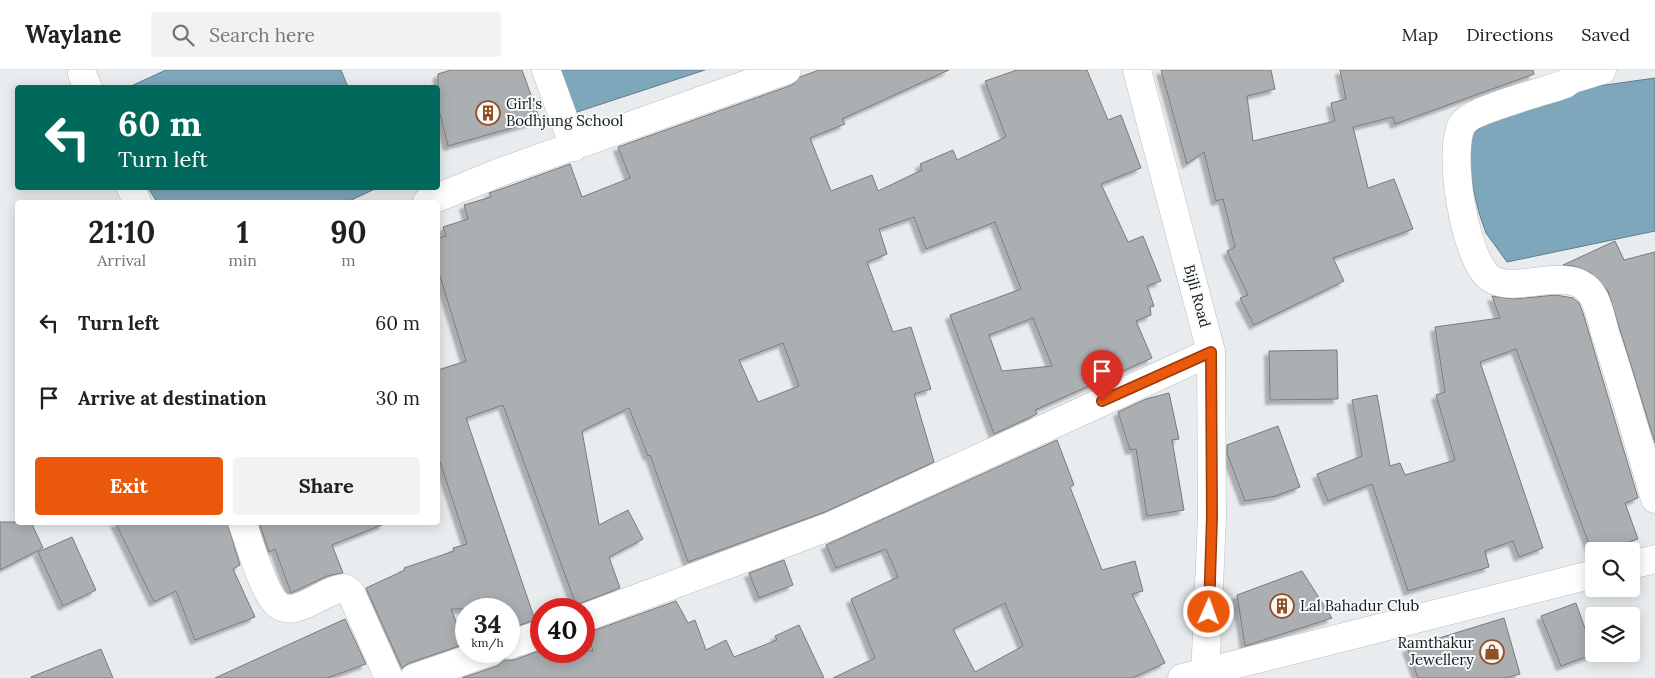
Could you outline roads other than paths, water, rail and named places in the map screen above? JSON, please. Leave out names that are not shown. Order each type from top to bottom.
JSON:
[{"type":"street","points":[[546,70],[574,147]]},
{"type":"street","points":[[432,200],[498,173],[788,70]]},
{"type":"street","name":"Bijli Road","points":[[1137,70],[1211,352],[1212,516],[1198,675]]},
{"type":"street","points":[[1602,70],[1573,74],[1565,84],[1478,113],[1463,123],[1456,146],[1457,180],[1468,234],[1480,264],[1490,278],[1505,282],[1568,280],[1581,283],[1592,294],[1614,360],[1655,499]]},
{"type":"street","points":[[595,614],[831,526],[1211,352]]},
{"type":"street","points":[[243,525],[267,588],[275,603],[284,608],[297,608],[336,589],[344,588],[351,593],[389,678]]},
{"type":"street","points":[[1640,563],[1655,559]]},
{"type":"street","points":[[1198,675],[1585,576]]},
{"type":"street","points":[[414,678],[457,663]]},
{"type":"water","points":[[166,70],[341,70],[347,85],[133,85]]},
{"type":"water","points":[[560,70],[705,70],[574,113]]},
{"type":"water","points":[[1655,78],[1655,231],[1507,262],[1486,233],[1479,213],[1466,158],[1472,135],[1497,113],[1584,88]]},
{"type":"water","points":[[149,190],[373,190],[351,200],[156,200]]},
{"type":"place","name":"Girl's Bodhjung School","points":[[488,113]]},
{"type":"place","name":"Lal Bahadur Club","points":[[1282,606]]},
{"type":"place","name":"Ramthakur Jewellery","points":[[1492,652]]}]
